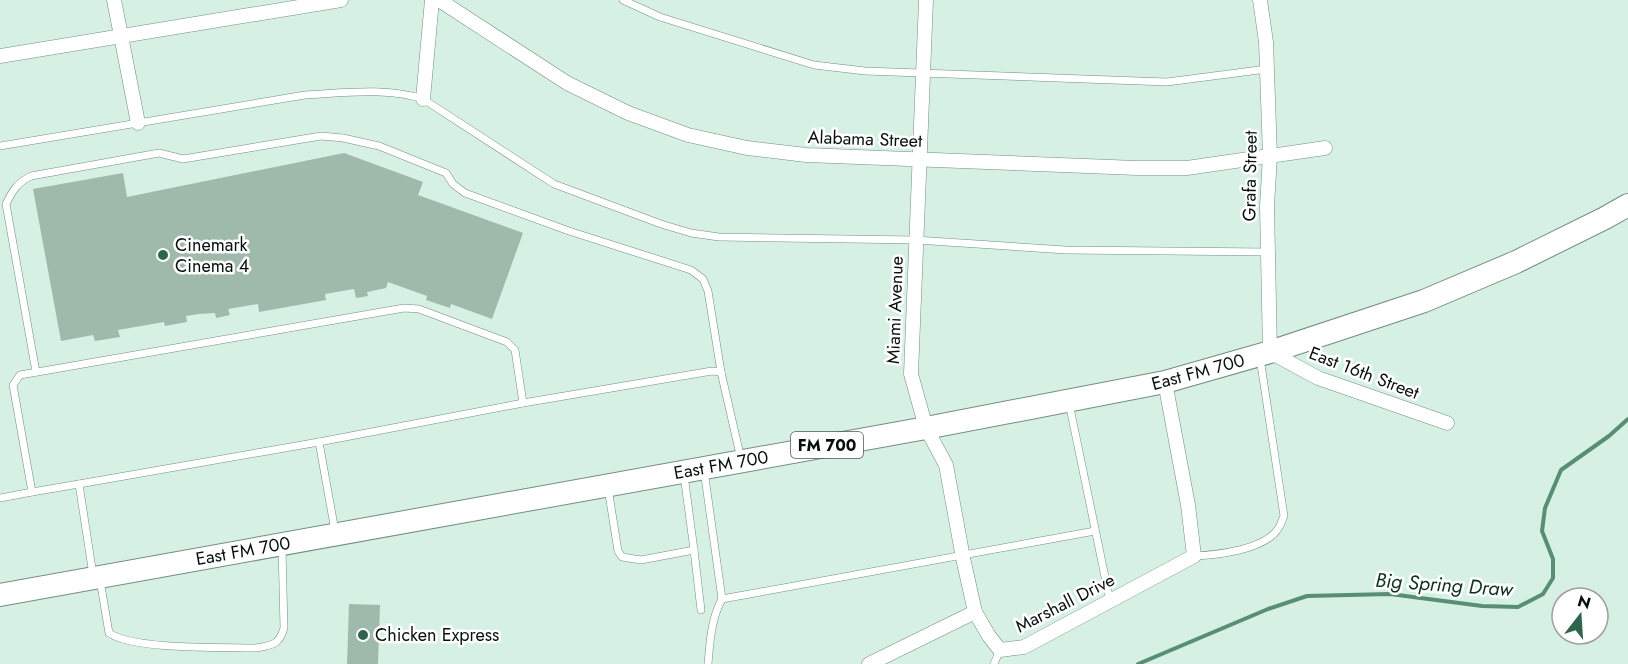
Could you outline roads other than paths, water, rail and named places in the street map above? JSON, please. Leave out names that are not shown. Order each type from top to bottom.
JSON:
[{"type":"main road","name":"East FM 700","points":[[0,595],[926,428],[1165,382],[1265,354],[1424,301],[1516,262],[1628,205]]},
{"type":"street","points":[[114,0],[138,123]]},
{"type":"street","points":[[0,56],[341,0]]},
{"type":"street","points":[[423,99],[432,0]]},
{"type":"street","name":"Alabama Street","points":[[439,0],[567,83],[628,113],[688,135],[747,148],[806,155],[1137,168],[1187,168],[1325,148]]},
{"type":"street","name":"Miami Avenue","points":[[926,0],[911,374],[926,428],[946,465],[975,612]]},
{"type":"street","name":"Grafa Street","points":[[1260,0],[1267,69],[1270,156],[1265,354]]},
{"type":"street","name":"East 16th Street","points":[[1265,354],[1318,378],[1447,423]]},
{"type":"street","points":[[1165,382],[1188,505],[1194,556]]},
{"type":"street","name":"Marshall Drive","points":[[975,612],[1000,650],[1024,647],[1194,556]]},
{"type":"street","points":[[869,664],[975,612]]},
{"type":"lane","points":[[623,0],[660,17],[814,64],[865,71],[1167,82],[1267,69]]},
{"type":"lane","points":[[0,147],[305,95],[406,94],[423,99],[554,184],[661,224],[719,237],[916,240],[1066,249],[1268,252]]},
{"type":"lane","points":[[36,372],[6,204],[13,189],[20,181],[31,176],[159,153],[183,159],[321,136],[343,138],[379,146],[446,173],[453,184],[465,193],[569,231],[691,270],[703,279],[708,291],[721,372],[741,461]]},
{"type":"lane","points":[[32,492],[13,385],[20,375],[36,372],[404,308],[419,309],[507,342],[515,350],[523,403]]},
{"type":"lane","points":[[1194,556],[1222,555],[1255,545],[1277,531],[1284,516],[1265,354]]},
{"type":"lane","points":[[0,498],[523,403],[712,371],[721,372]]},
{"type":"lane","points":[[1068,400],[1110,601]]},
{"type":"lane","points":[[319,441],[336,534]]},
{"type":"lane","points":[[694,470],[694,550],[701,610]]},
{"type":"lane","points":[[694,470],[722,599],[716,609],[710,636],[708,664]]},
{"type":"lane","points":[[79,484],[96,578],[109,633],[118,640],[143,644],[256,648],[273,645],[281,639],[284,628],[282,544]]},
{"type":"lane","points":[[608,485],[618,551],[622,557],[641,560],[694,550]]},
{"type":"lane","points":[[722,599],[1095,531]]},
{"type":"lane","points":[[994,664],[1000,650]]},
{"type":"waterway","name":"Big Spring Draw","points":[[1138,664],[1268,609],[1307,596],[1390,594],[1482,606],[1518,607],[1543,594],[1553,578],[1553,559],[1542,531],[1545,508],[1561,470],[1609,436],[1628,419]]},
{"type":"place","name":"Cinemark Cinema 4","points":[[163,255]]},
{"type":"place","name":"Chicken Express","points":[[363,635]]}]
